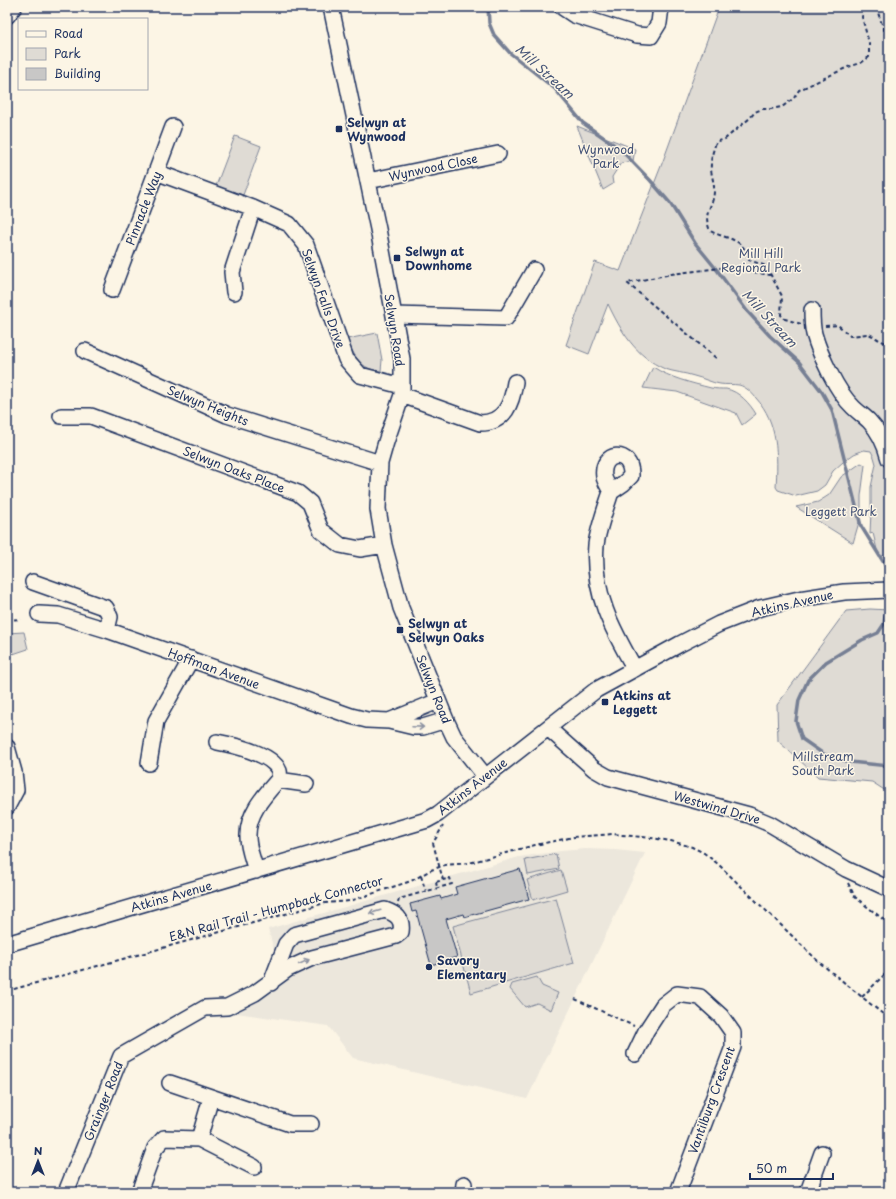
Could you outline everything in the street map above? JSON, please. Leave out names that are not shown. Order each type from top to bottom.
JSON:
[{"type":"street","points":[[7,16],[14,7]]},
{"type":"street","name":"Selwyn Road","points":[[331,7],[368,181],[402,358],[402,390],[380,463],[378,509],[384,545],[401,608],[446,720],[454,737],[485,776]]},
{"type":"street","points":[[562,7],[574,14],[638,35],[651,36],[659,23],[661,7]]},
{"type":"street","name":"Pinnacle Way","points":[[112,290],[173,127]]},
{"type":"street","name":"Wynwood Close","points":[[368,181],[498,154]]},
{"type":"street","name":"Selwyn Falls Drive","points":[[156,172],[253,208],[289,224],[306,245],[346,359],[360,376],[402,390],[480,423],[488,423],[496,420],[503,414],[510,405],[514,393],[515,382]]},
{"type":"street","points":[[234,292],[232,272],[253,208]]},
{"type":"street","points":[[394,316],[506,318],[534,270]]},
{"type":"street","points":[[812,310],[812,326],[819,347],[840,392],[852,407],[869,421],[879,432],[885,444],[889,459]]},
{"type":"street","name":"Selwyn Heights","points":[[85,351],[227,415],[380,463]]},
{"type":"street","name":"Selwyn Oaks Place","points":[[61,416],[91,416],[298,493],[310,503],[321,530],[340,545],[360,549],[384,545]]},
{"type":"street","points":[[611,492],[596,544],[597,575],[600,593],[608,619],[634,669]]},
{"type":"street","points":[[33,582],[106,608],[110,617],[107,630]]},
{"type":"street","name":"Atkins Avenue","points":[[7,944],[427,820],[438,814],[596,690],[719,624],[760,608],[844,592],[889,590]]},
{"type":"street","name":"Hoffman Avenue","points":[[39,614],[58,615],[107,630],[351,716],[414,727],[423,727],[446,720]]},
{"type":"street","points":[[149,763],[156,721],[191,659]]},
{"type":"street","name":"Hoffman Avenue","points":[[389,722],[438,701]]},
{"type":"street","name":"Westwind Drive","points":[[548,728],[594,769],[608,777],[750,815],[770,824],[846,869],[889,889]]},
{"type":"street","points":[[217,742],[238,746],[268,759],[276,766],[279,772],[278,780],[254,811],[249,823],[248,838],[256,871]]},
{"type":"street","points":[[7,747],[14,772],[16,790],[8,807]]},
{"type":"street","points":[[278,780],[306,784]]},
{"type":"street","points":[[385,910],[393,913],[399,918],[402,925],[401,932],[396,936],[312,958],[288,969],[271,983],[286,944],[294,935],[385,910]]},
{"type":"street","name":"Grainger Road","points":[[66,1192],[121,1056],[205,1008],[227,1007],[271,983]]},
{"type":"street","name":"Vantilburg Crescent","points":[[635,1054],[646,1031],[663,1005],[677,994],[700,997],[721,1016],[733,1033],[733,1047],[678,1192]]},
{"type":"street","points":[[170,1083],[290,1124],[311,1124]]},
{"type":"street","points":[[199,1139],[211,1098]]},
{"type":"street","points":[[138,1192],[154,1148],[164,1138],[199,1139],[254,1167]]},
{"type":"street","points":[[808,1192],[822,1153]]},
{"type":"path","points":[[865,7],[862,17],[869,43],[869,57],[861,64],[848,67],[814,84],[803,87],[794,98],[782,107],[762,109],[755,112],[750,118],[724,139],[716,142],[710,164],[714,191],[706,222],[710,231],[735,240],[747,251],[750,260],[766,266],[782,296],[781,316],[785,319],[812,326],[838,325],[850,336],[867,334],[880,342],[889,343]]},
{"type":"path","points":[[876,7],[889,44]]},
{"type":"path","points":[[716,358],[627,283],[671,274],[728,268],[770,275]]},
{"type":"path","points":[[7,620],[20,619]]},
{"type":"path","points":[[443,826],[433,843],[443,880]]},
{"type":"path","name":"E&N Rail Trail - Humpback Connector","points":[[7,991],[325,903],[350,901],[411,881],[431,870],[445,865],[469,864],[534,845],[574,837],[613,834],[671,841],[692,847],[704,853],[718,864],[819,962],[889,1019]]},
{"type":"path","points":[[846,869],[850,889],[855,897],[889,924]]},
{"type":"path","points":[[421,876],[426,892]]},
{"type":"path","points":[[393,913],[399,899],[452,884],[450,878],[436,882],[437,888]]},
{"type":"path","points":[[862,997],[889,970]]},
{"type":"path","points":[[575,999],[646,1031]]},
{"type":"shaded area","name":"Savory Elementary","points":[[586,849],[645,853],[527,1099],[353,1058],[328,1026],[229,1012],[262,984],[274,950],[268,929],[519,857]]},
{"type":"green space","name":"Mill Hill Regional Park","points":[[719,7],[889,7],[889,558],[878,554],[873,533],[870,534],[871,487],[876,464],[871,451],[864,450],[854,454],[843,462],[833,471],[825,485],[817,491],[796,496],[778,490],[776,487],[777,463],[773,429],[763,407],[746,388],[739,385],[714,383],[691,375],[665,369],[654,364],[630,342],[618,324],[608,304],[589,354],[566,345],[595,262],[620,271],[663,161]]},
{"type":"green space","name":"Wynwood Park","points":[[577,126],[635,149],[633,161],[621,163],[612,177],[613,184],[603,190]]},
{"type":"green space","points":[[235,136],[261,146],[243,195],[216,186]]},
{"type":"green space","points":[[377,333],[382,360],[381,371],[368,368],[363,365],[352,351],[347,339]]},
{"type":"green space","points":[[653,367],[666,374],[688,382],[711,388],[731,390],[744,398],[756,414],[742,425],[736,413],[677,392],[643,388]]},
{"type":"green space","name":"Leggett Park","points":[[861,463],[865,465],[861,496],[861,515],[853,543],[796,507],[818,502],[829,495],[841,477]]},
{"type":"green space","name":"Millstream South Park","points":[[870,609],[889,610],[889,793],[872,782],[818,777],[778,741],[777,705],[846,611]]},
{"type":"green space","points":[[24,632],[28,649],[7,656],[7,633]]},
{"type":"green space","points":[[556,854],[559,869],[528,875],[525,860]]},
{"type":"green space","points":[[561,870],[567,890],[533,900],[527,880]]},
{"type":"green space","points":[[556,898],[574,963],[471,993],[453,926]]},
{"type":"green space","points":[[537,977],[542,986],[558,993],[551,1010],[537,1003],[525,1007],[510,989],[512,984]]},
{"type":"building","points":[[520,869],[529,899],[464,917],[463,914],[446,919],[457,957],[431,965],[416,911],[412,912],[410,904],[440,896],[441,899],[457,894],[455,887]]},
{"type":"waterway","name":"Mill Stream","points":[[488,7],[489,23],[494,35],[510,53],[555,89],[583,123],[620,149],[650,180],[670,203],[695,243],[747,311],[770,336],[799,362],[822,392],[832,410],[861,526],[889,571]]},
{"type":"waterway","name":"Mill Stream","points":[[885,616],[884,624],[878,633],[862,640],[826,662],[808,680],[799,700],[796,721],[802,739],[825,755],[850,762],[889,766]]},
{"type":"place","name":"Selwyn at Wynwood","points":[[339,129]]},
{"type":"place","name":"Selwyn at Downhome","points":[[397,258]]},
{"type":"place","name":"Selwyn at Selwyn Oaks","points":[[400,630]]},
{"type":"place","name":"Atkins at Leggett","points":[[605,702]]},
{"type":"place","name":"Savory Elementary","points":[[429,967]]}]
